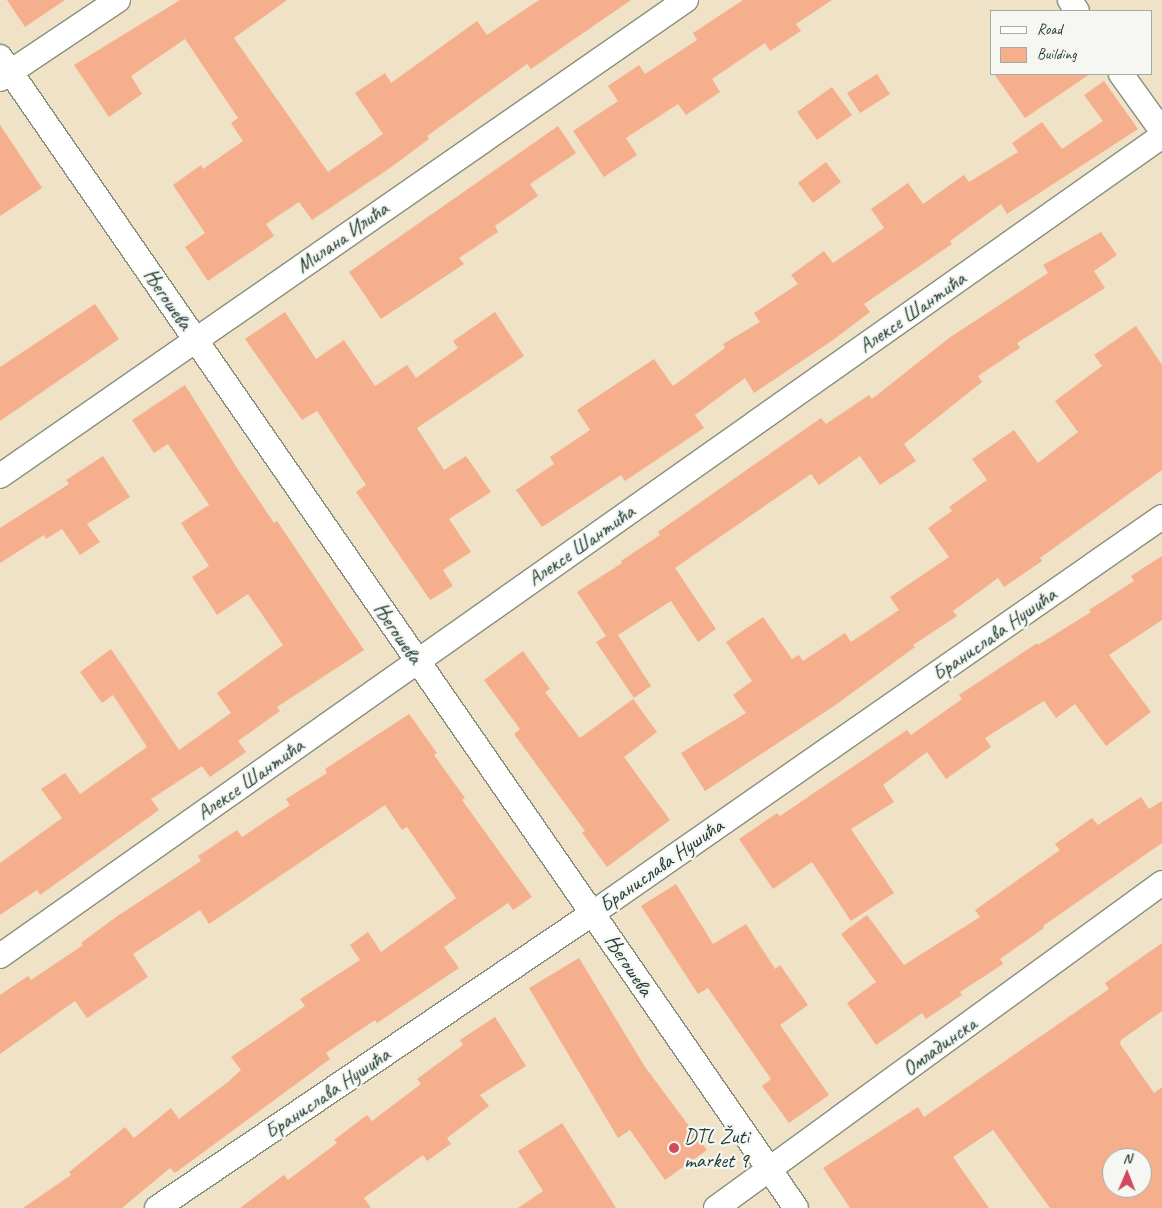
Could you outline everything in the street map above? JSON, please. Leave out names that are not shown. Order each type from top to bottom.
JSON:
[{"type":"street","points":[[3,69],[118,0]]},
{"type":"street","name":"Милана Илића","points":[[0,476],[195,338],[686,0]]},
{"type":"street","name":"Његошева","points":[[3,69],[195,338],[796,1208]]},
{"type":"street","points":[[1122,75],[1162,132]]},
{"type":"street","name":"Алексе Шантића","points":[[0,956],[1162,136]]},
{"type":"street","name":"Бранислава Нушића","points":[[157,1208],[593,913],[1162,517]]},
{"type":"street","name":"Омладинска","points":[[716,1208],[1162,883]]},
{"type":"building","points":[[7,0],[65,0],[25,27]]},
{"type":"building","points":[[180,0],[287,0],[234,38],[328,172],[383,134],[355,93],[385,73],[391,83],[477,21],[487,35],[539,0],[631,0],[531,69],[527,64],[427,136],[429,139],[390,168],[312,220],[299,202],[266,224],[274,236],[208,281],[185,247],[205,233],[173,185],[201,165],[203,169],[243,141],[231,123],[238,118],[185,39],[131,76],[142,94],[109,117],[74,65]]},
{"type":"building","points":[[743,0],[832,0],[796,24],[801,31],[770,51],[765,43],[712,79],[720,92],[686,115],[678,104],[626,138],[637,155],[604,177],[573,131],[618,101],[608,86],[639,65],[645,74],[697,40],[693,33]]},
{"type":"building","points":[[877,74],[890,94],[860,113],[847,93]]},
{"type":"building","points":[[995,75],[1089,75],[1025,118]]},
{"type":"building","points":[[1104,81],[1138,129],[1007,214],[1001,204],[950,241],[952,244],[864,304],[870,312],[833,340],[754,393],[745,378],[695,415],[704,428],[625,481],[621,475],[542,527],[516,490],[554,464],[550,457],[590,430],[577,410],[654,359],[673,386],[725,348],[723,344],[760,322],[754,313],[798,284],[791,275],[824,251],[833,263],[884,228],[871,209],[908,183],[923,204],[964,175],[969,182],[1018,152],[1012,143],[1042,122],[1062,149],[1103,121],[1084,95]]},
{"type":"building","points":[[832,87],[852,115],[817,140],[797,112]]},
{"type":"building","points":[[0,125],[42,188],[0,216]]},
{"type":"building","points":[[558,126],[576,153],[530,184],[538,196],[495,226],[498,232],[459,258],[464,264],[381,319],[349,272]]},
{"type":"building","points":[[826,162],[841,182],[813,203],[798,183]]},
{"type":"building","points":[[1101,232],[1117,255],[1094,271],[1105,288],[1017,343],[1020,348],[978,376],[982,382],[904,444],[916,461],[880,485],[860,456],[819,485],[811,474],[675,568],[716,629],[698,642],[671,601],[618,635],[651,686],[634,698],[596,642],[606,636],[577,592],[622,563],[621,561],[660,535],[658,532],[821,418],[826,424],[869,395],[872,399],[949,338],[1048,273],[1043,265]]},
{"type":"building","points":[[95,304],[119,339],[0,421],[0,367]]},
{"type":"building","points":[[285,312],[316,359],[344,340],[375,386],[407,365],[416,378],[458,348],[453,341],[495,312],[524,356],[417,428],[444,470],[466,456],[491,492],[449,519],[471,552],[443,570],[453,586],[430,600],[356,492],[366,485],[317,411],[302,420],[245,339]]},
{"type":"building","points":[[1136,326],[1162,365],[1162,470],[1040,558],[1042,561],[1004,587],[998,578],[953,611],[957,616],[913,645],[915,647],[834,706],[705,791],[681,753],[746,713],[733,695],[752,681],[726,642],[763,617],[792,659],[799,655],[803,661],[845,633],[851,642],[899,610],[890,597],[949,557],[928,528],[952,511],[949,507],[987,480],[972,459],[1014,430],[1038,463],[1078,432],[1055,401],[1102,366],[1094,355]]},
{"type":"building","points":[[185,385],[274,523],[277,521],[364,650],[277,707],[280,711],[238,741],[246,752],[210,777],[202,766],[151,799],[159,810],[40,895],[37,890],[0,915],[0,863],[62,818],[41,789],[65,773],[80,794],[147,747],[113,695],[102,703],[80,672],[111,649],[179,750],[231,713],[217,693],[283,645],[248,594],[217,615],[192,577],[209,566],[181,523],[209,505],[168,444],[154,453],[132,420]]},
{"type":"building","points":[[103,456],[130,497],[87,524],[100,542],[80,555],[62,529],[46,539],[44,535],[0,563],[0,528],[69,484],[66,480]]},
{"type":"building","points":[[1162,556],[1162,620],[1109,655],[1151,712],[1106,746],[1075,704],[1056,718],[1044,701],[985,738],[991,747],[946,779],[927,752],[883,785],[894,802],[851,829],[894,893],[851,921],[812,862],[773,889],[739,839],[777,813],[780,816],[907,730],[911,735],[962,699],[959,695],[1037,643],[1038,645],[1091,612],[1089,610],[1134,581],[1131,576]]},
{"type":"building","points":[[523,651],[550,689],[545,692],[580,738],[633,699],[657,732],[624,757],[670,820],[607,867],[582,833],[585,831],[514,734],[520,729],[484,680]]},
{"type":"building","points":[[409,714],[437,753],[434,755],[465,798],[462,800],[532,897],[513,910],[508,903],[444,947],[459,968],[377,1023],[375,1020],[326,1053],[330,1059],[175,1173],[170,1168],[122,1208],[23,1208],[71,1175],[69,1172],[125,1127],[134,1138],[171,1108],[179,1119],[228,1082],[241,1070],[231,1057],[305,1006],[300,999],[360,960],[350,945],[368,932],[381,952],[456,898],[407,827],[402,830],[385,805],[209,924],[200,910],[133,954],[148,977],[87,1018],[75,1001],[0,1054],[0,995],[28,976],[31,980],[83,945],[81,943],[116,917],[201,861],[198,856],[237,830],[242,837],[290,805],[286,799],[327,773],[325,769]]},
{"type":"building","points":[[1141,797],[1149,809],[1162,801],[1162,843],[1043,926],[1044,928],[1000,959],[1003,964],[960,992],[962,995],[926,1019],[922,1013],[876,1045],[847,1003],[876,982],[841,934],[867,915],[904,965],[980,917],[975,910],[1060,850],[1055,844],[1092,818],[1098,825]]},
{"type":"building","points":[[676,884],[713,944],[746,924],[775,969],[780,965],[808,1005],[780,1025],[829,1095],[789,1123],[762,1086],[771,1079],[708,988],[698,994],[641,906]]},
{"type":"building","points":[[1162,943],[1162,1011],[1121,1040],[1120,1044],[1154,1093],[1162,1087],[1162,1208],[1050,1208],[993,1130],[953,1157],[989,1208],[850,1208],[823,1168],[918,1107],[924,1117],[1109,989],[1105,983]]},
{"type":"building","points":[[579,958],[645,1067],[707,1150],[665,1180],[630,1130],[618,1138],[529,988]]},
{"type":"building","points":[[495,1017],[526,1066],[480,1095],[489,1106],[447,1138],[451,1144],[427,1161],[423,1155],[364,1198],[371,1208],[240,1208],[284,1175],[288,1180],[337,1143],[334,1140],[367,1115],[372,1121],[421,1084],[417,1079],[463,1045],[460,1040]]},
{"type":"building","points":[[562,1123],[616,1208],[518,1208],[543,1191],[518,1151]]},
{"type":"place","name":"DTL Žuti market 9","points":[[674,1148]]}]
